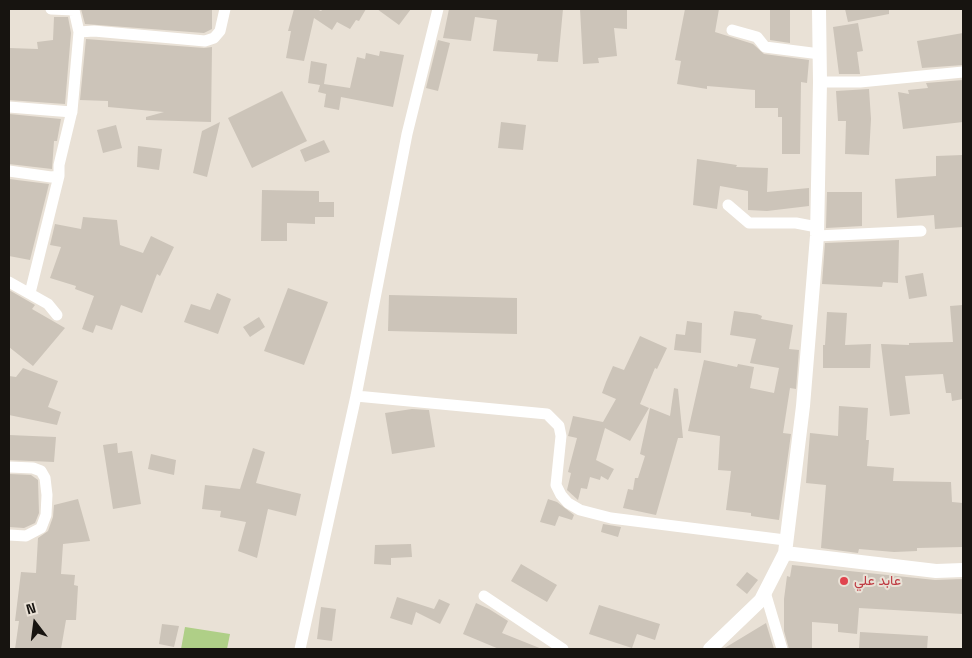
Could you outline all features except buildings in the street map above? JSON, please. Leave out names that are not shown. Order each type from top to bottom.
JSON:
[{"type":"street","points":[[30,293],[59,176],[59,165],[72,112],[78,32],[74,10],[51,9]]},
{"type":"street","points":[[78,32],[94,31],[205,41],[214,38],[220,31],[225,9]]},
{"type":"street","points":[[300,649],[356,396],[406,134],[438,9]]},
{"type":"street","points":[[710,649],[745,617],[765,592],[785,547],[803,406],[817,231],[820,82],[819,9]]},
{"type":"street","points":[[732,30],[757,37],[765,47],[820,54]]},
{"type":"street","points":[[820,82],[860,82],[963,72]]},
{"type":"street","points":[[9,107],[72,112]]},
{"type":"street","points":[[9,171],[51,177],[59,176]]},
{"type":"street","points":[[728,205],[749,223],[796,223],[817,231],[921,231]]},
{"type":"street","points":[[9,282],[48,304],[57,315]]},
{"type":"street","points":[[356,396],[547,414],[559,426],[561,436],[556,485],[564,499],[580,510],[611,518],[936,571],[963,570]]},
{"type":"street","points":[[9,467],[33,468],[41,471],[45,478],[47,495],[46,515],[41,528],[26,536],[9,535]]},
{"type":"street","points":[[765,592],[782,649]]},
{"type":"street","points":[[484,596],[563,649]]},
{"type":"green space","points":[[185,627],[230,634],[227,649],[181,649]]},
{"type":"place","name":"عابد علي","points":[[844,581]]}]
